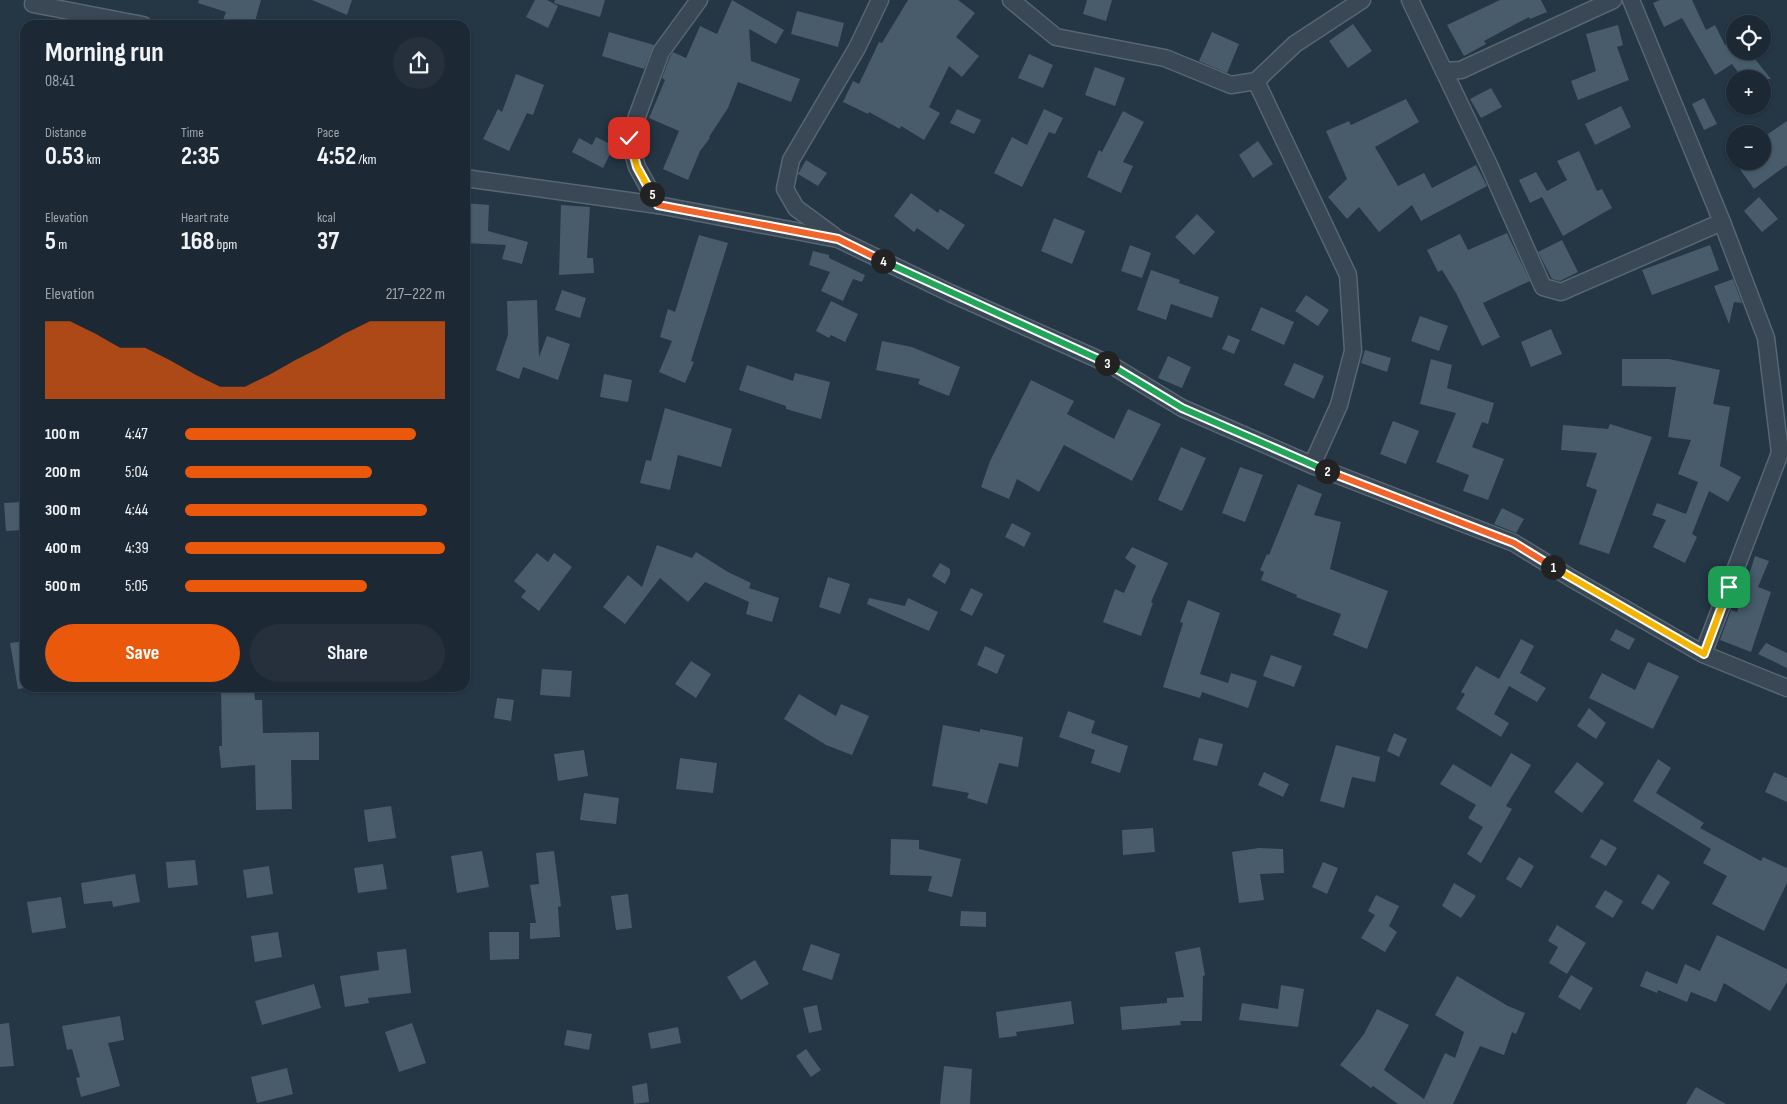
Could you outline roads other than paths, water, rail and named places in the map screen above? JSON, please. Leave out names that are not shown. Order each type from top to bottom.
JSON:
[{"type":"street","points":[[658,205],[637,167],[629,138],[661,52],[699,0]]},
{"type":"street","points":[[880,0],[857,48],[791,160],[785,188],[796,208],[838,239],[950,293],[1113,366],[1182,408],[1312,465],[1514,543],[1704,654],[1787,688]]},
{"type":"street","points":[[1011,0],[1056,37],[1165,58],[1231,85],[1256,81],[1295,44],[1362,0]]},
{"type":"street","points":[[1410,0],[1488,163],[1543,287],[1561,292],[1722,222]]},
{"type":"street","points":[[1444,71],[1461,70],[1613,0]]},
{"type":"street","points":[[1631,0],[1722,222],[1766,338],[1780,453],[1704,654]]},
{"type":"street","points":[[33,4],[117,20]]},
{"type":"street","points":[[1256,81],[1348,275],[1353,351],[1339,406],[1312,465]]},
{"type":"street","points":[[470,179],[658,205],[838,239]]}]
